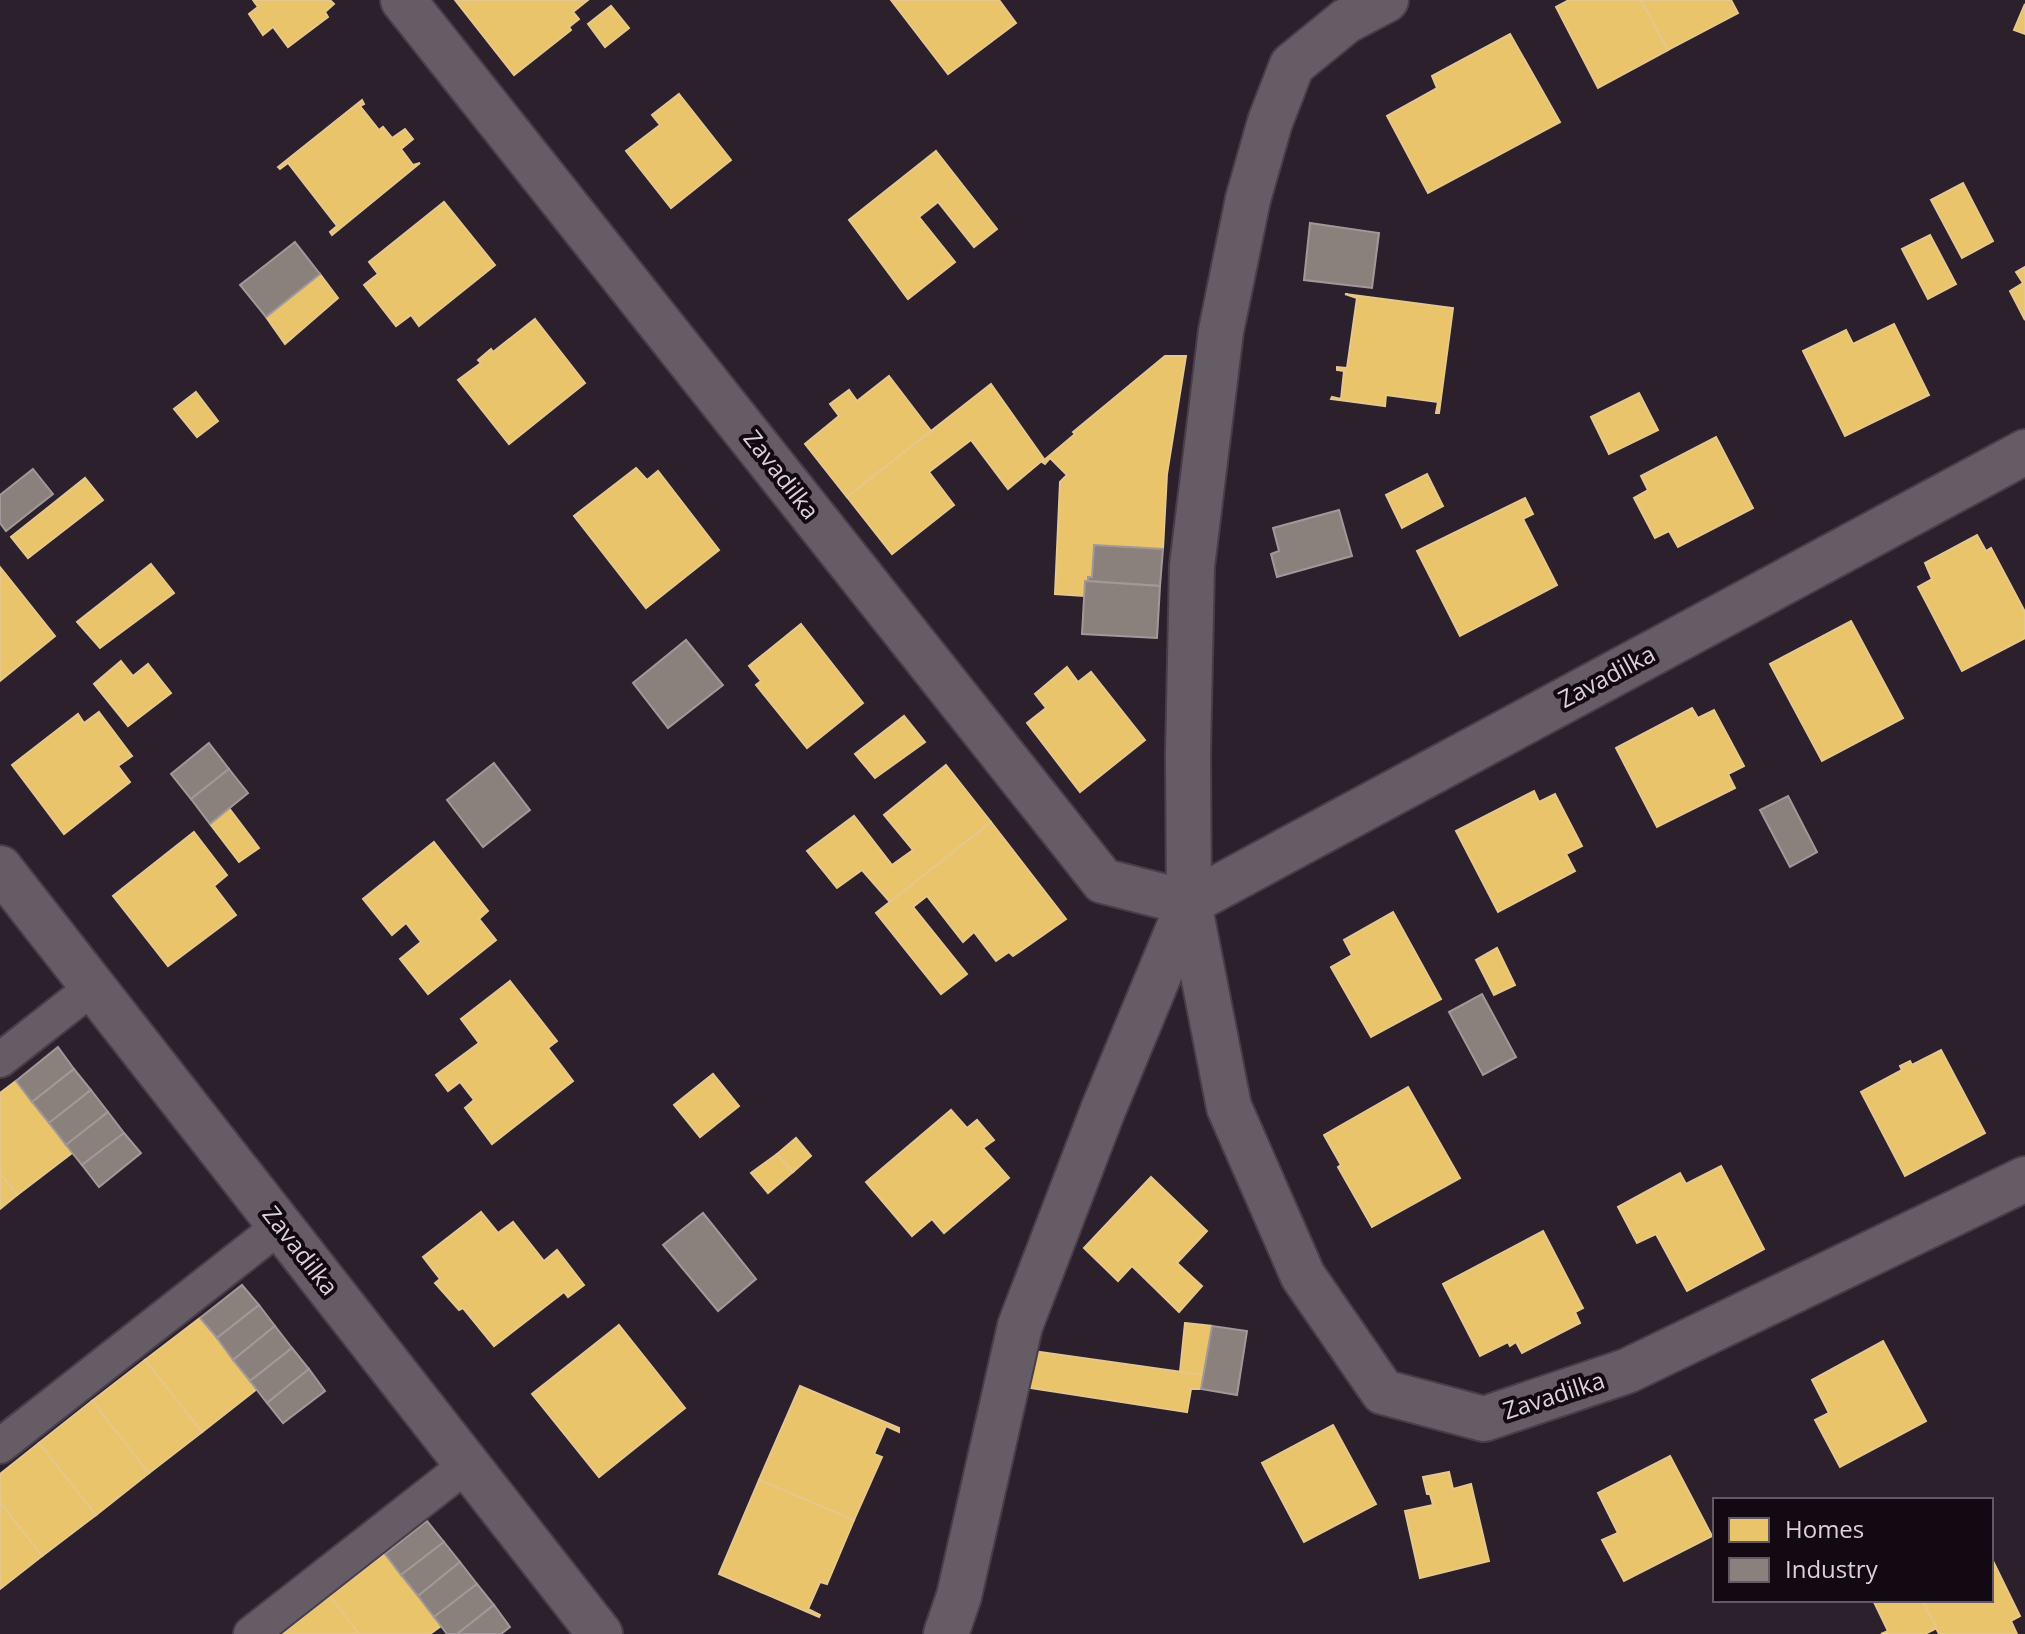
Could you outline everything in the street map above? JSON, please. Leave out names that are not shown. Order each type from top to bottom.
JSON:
[{"type":"street","name":"Zavadilka","points":[[403,0],[1103,881],[1189,903]]},
{"type":"street","name":"Zavadilka","points":[[1386,0],[1346,21],[1292,65],[1270,122],[1248,199],[1221,331],[1192,566],[1189,903],[1229,1107],[1303,1276],[1383,1392],[1484,1419],[1613,1376],[2025,1179]]},
{"type":"street","name":"Zavadilka","points":[[946,1634],[959,1596],[1020,1326],[1103,1110],[1189,903],[2025,452]]},
{"type":"street","name":"Zavadilka","points":[[0,868],[600,1634]]},
{"type":"lane","points":[[0,1060],[93,987]]},
{"type":"lane","points":[[0,1446],[280,1226]]},
{"type":"lane","points":[[251,1634],[468,1464]]},
{"type":"building: Homes","points":[[253,0],[330,0],[334,4],[325,12],[328,17],[288,47],[273,27],[263,35],[249,14],[258,7]]},
{"type":"building: Homes","points":[[455,0],[588,0],[573,12],[579,19],[569,27],[571,30],[514,75]]},
{"type":"building: Homes","points":[[891,0],[999,0],[1016,23],[948,74]]},
{"type":"building: Homes","points":[[1569,0],[1641,0],[1668,50],[1598,88],[1556,7]]},
{"type":"building: Homes","points":[[1641,0],[1731,0],[1738,13],[1668,50]]},
{"type":"building: Homes","points":[[2025,4],[2025,34],[2014,30]]},
{"type":"building: Homes","points":[[611,6],[629,28],[605,47],[588,24]]},
{"type":"building: Homes","points":[[1510,34],[1560,122],[1428,193],[1387,116],[1437,88],[1432,76]]},
{"type":"building: Homes","points":[[679,94],[731,160],[671,208],[626,151],[660,125],[652,115]]},
{"type":"building: Homes","points":[[362,100],[364,104],[360,106],[379,130],[383,127],[392,138],[405,129],[413,139],[401,149],[413,165],[420,163],[332,235],[330,232],[337,226],[288,163],[280,169],[278,167]]},
{"type":"building: Homes","points":[[936,151],[997,229],[974,247],[938,202],[919,217],[955,262],[908,299],[849,220]]},
{"type":"building: Homes","points":[[1963,183],[1993,241],[1962,258],[1931,200]]},
{"type":"building: Homes","points":[[444,202],[495,265],[419,326],[411,315],[396,326],[364,285],[378,274],[369,262]]},
{"type":"building: Homes","points":[[1930,235],[1956,284],[1928,299],[1902,249]]},
{"type":"building: Homes","points":[[2025,267],[2025,320],[2010,291],[2023,283],[2016,272]]},
{"type":"building: Homes","points":[[320,274],[338,298],[285,344],[266,317]]},
{"type":"building: Homes","points":[[1345,294],[1453,308],[1439,413],[1436,413],[1438,402],[1386,395],[1385,406],[1331,399],[1341,399],[1344,371],[1337,370],[1337,367],[1347,368],[1357,298]]},
{"type":"building: Homes","points":[[535,319],[585,383],[509,444],[458,380],[481,363],[478,360],[491,349],[493,352]]},
{"type":"building: Homes","points":[[1894,324],[1929,395],[1845,436],[1803,351],[1846,330],[1853,344]]},
{"type":"building: Homes","points":[[1165,356],[1186,356],[1167,474],[1163,549],[1094,545],[1092,577],[1085,581],[1084,596],[1055,594],[1060,482],[1067,475],[1050,458],[1045,464],[1042,462],[1075,434],[1073,432]]},
{"type":"building: Homes","points":[[889,376],[931,431],[847,497],[805,444],[839,416],[830,404],[849,390],[857,401]]},
{"type":"building: Homes","points":[[991,384],[1044,459],[1008,489],[971,440],[929,472],[954,505],[892,554],[847,497]]},
{"type":"building: Homes","points":[[196,392],[218,421],[197,437],[174,409]]},
{"type":"building: Homes","points":[[1639,393],[1658,430],[1609,454],[1591,417]]},
{"type":"building: Homes","points":[[1716,437],[1753,508],[1678,547],[1669,531],[1655,538],[1634,498],[1648,490],[1641,476]]},
{"type":"building: Homes","points":[[636,468],[647,480],[658,471],[719,550],[646,608],[574,516]]},
{"type":"building: Homes","points":[[1427,474],[1443,506],[1402,528],[1386,495]]},
{"type":"building: Homes","points":[[85,478],[103,500],[28,558],[11,537]]},
{"type":"building: Homes","points":[[1525,498],[1533,514],[1523,519],[1557,585],[1460,636],[1417,551]]},
{"type":"building: Homes","points":[[1977,535],[1986,551],[1991,548],[2025,612],[2025,638],[1962,671],[1918,587],[1932,579],[1925,563]]},
{"type":"building: Homes","points":[[151,564],[174,593],[100,648],[77,622]]},
{"type":"building: Homes","points":[[0,567],[55,636],[0,681]]},
{"type":"building: Homes","points":[[1851,621],[1903,718],[1822,761],[1770,664]]},
{"type":"building: Homes","points":[[801,624],[863,703],[807,748],[756,685],[761,681],[749,666]]},
{"type":"building: Homes","points":[[121,661],[133,676],[148,664],[171,693],[128,726],[94,684]]},
{"type":"building: Homes","points":[[1067,667],[1078,682],[1091,672],[1145,740],[1080,792],[1027,723],[1046,708],[1035,694]]},
{"type":"building: Homes","points":[[1692,708],[1698,718],[1714,710],[1744,766],[1728,774],[1735,788],[1657,827],[1616,748]]},
{"type":"building: Homes","points":[[99,712],[132,756],[118,766],[130,782],[64,834],[12,765],[78,714],[84,723]]},
{"type":"building: Homes","points":[[904,716],[925,742],[875,778],[855,754]]},
{"type":"building: Homes","points":[[946,765],[991,822],[890,902],[862,870],[837,888],[807,851],[854,816],[892,865],[913,850],[884,815]]},
{"type":"building: Homes","points":[[1534,791],[1539,802],[1555,794],[1582,846],[1566,854],[1575,871],[1498,912],[1456,831]]},
{"type":"building: Homes","points":[[229,808],[259,848],[239,862],[210,824]]},
{"type":"building: Homes","points":[[991,822],[1066,919],[1013,956],[1009,952],[996,961],[974,932],[963,942],[927,896],[913,907],[967,974],[941,994],[876,913]]},
{"type":"building: Homes","points":[[194,832],[227,875],[214,886],[236,915],[168,966],[113,896]]},
{"type":"building: Homes","points":[[434,842],[488,911],[479,919],[496,940],[428,994],[400,959],[421,942],[406,923],[392,935],[363,899]]},
{"type":"building: Homes","points":[[1393,912],[1441,999],[1371,1037],[1331,967],[1352,955],[1344,940]]},
{"type":"building: Homes","points":[[1497,948],[1515,985],[1494,995],[1476,960]]},
{"type":"building: Homes","points":[[510,981],[557,1041],[548,1048],[573,1081],[492,1144],[465,1108],[474,1100],[460,1082],[448,1091],[436,1075],[479,1043],[461,1019]]},
{"type":"building: Homes","points":[[1941,1050],[1985,1133],[1905,1176],[1861,1092],[1902,1070],[1900,1066],[1910,1061],[1912,1065]]},
{"type":"building: Homes","points":[[713,1074],[739,1106],[700,1137],[674,1105]]},
{"type":"building: Homes","points":[[16,1081],[72,1153],[17,1195],[0,1173],[0,1093]]},
{"type":"building: Homes","points":[[1408,1087],[1460,1178],[1372,1227],[1324,1135]]},
{"type":"building: Homes","points":[[951,1110],[967,1128],[977,1120],[994,1140],[983,1148],[1009,1178],[944,1233],[932,1219],[912,1236],[866,1182]]},
{"type":"building: Homes","points":[[796,1138],[811,1156],[793,1172],[777,1154]]},
{"type":"building: Homes","points":[[777,1154],[793,1172],[768,1193],[751,1173]]},
{"type":"building: Homes","points":[[1721,1166],[1764,1249],[1687,1291],[1656,1234],[1637,1243],[1618,1207],[1680,1173],[1686,1184]]},
{"type":"building: Homes","points":[[0,1173],[17,1195],[0,1209]]},
{"type":"building: Homes","points":[[1151,1177],[1207,1231],[1177,1263],[1202,1286],[1179,1312],[1132,1266],[1118,1281],[1084,1248]]},
{"type":"building: Homes","points":[[481,1212],[498,1233],[513,1222],[544,1261],[557,1250],[584,1285],[568,1297],[564,1292],[494,1346],[463,1308],[459,1310],[435,1283],[440,1279],[423,1257]]},
{"type":"building: Homes","points":[[1543,1231],[1583,1308],[1575,1312],[1580,1323],[1522,1353],[1516,1342],[1510,1346],[1508,1342],[1480,1356],[1443,1284]]},
{"type":"building: Homes","points":[[200,1318],[257,1389],[202,1432],[145,1360]]},
{"type":"building: Homes","points":[[1185,1323],[1212,1326],[1204,1375],[1180,1372]]},
{"type":"building: Homes","points":[[619,1325],[685,1408],[599,1477],[532,1394]]},
{"type":"building: Homes","points":[[1883,1341],[1926,1421],[1840,1467],[1815,1420],[1829,1413],[1812,1380]]},
{"type":"building: Homes","points":[[1033,1351],[1204,1375],[1201,1389],[1191,1389],[1187,1412],[1030,1388]]},
{"type":"building: Homes","points":[[145,1360],[202,1432],[149,1473],[92,1401]]},
{"type":"building: Homes","points":[[800,1386],[899,1428],[899,1432],[886,1426],[874,1454],[882,1457],[854,1520],[759,1480]]},
{"type":"building: Homes","points":[[92,1401],[149,1473],[96,1515],[39,1443]]},
{"type":"building: Homes","points":[[1333,1425],[1376,1504],[1304,1542],[1262,1463]]},
{"type":"building: Homes","points":[[39,1443],[96,1515],[42,1556],[0,1502],[0,1474]]},
{"type":"building: Homes","points":[[1670,1456],[1712,1536],[1624,1581],[1602,1540],[1618,1533],[1598,1493]]},
{"type":"building: Homes","points":[[1449,1472],[1453,1489],[1471,1484],[1489,1561],[1420,1578],[1405,1511],[1433,1505],[1423,1477]]},
{"type":"building: Homes","points":[[759,1480],[854,1520],[827,1584],[820,1582],[808,1609],[819,1617],[719,1574]]},
{"type":"building: Homes","points":[[0,1502],[42,1556],[0,1589]]},
{"type":"building: Homes","points":[[385,1554],[441,1626],[430,1634],[359,1634],[330,1596]]},
{"type":"building: Homes","points":[[1993,1561],[2020,1616],[2011,1621],[2017,1634],[1939,1634],[1923,1602],[1993,1602]]},
{"type":"building: Homes","points":[[330,1596],[359,1634],[282,1634]]},
{"type":"building: Homes","points":[[1874,1602],[1923,1602],[1937,1628],[1925,1634],[1881,1634],[1888,1631]]},
{"type":"building: Industry","points":[[1310,223],[1379,233],[1372,288],[1304,280]]},
{"type":"building: Industry","points":[[295,242],[320,274],[266,317],[240,285]]},
{"type":"building: Industry","points":[[33,469],[53,494],[6,531],[0,523],[0,495]]},
{"type":"building: Industry","points":[[1339,510],[1352,556],[1277,577],[1271,554],[1279,551],[1273,528]]},
{"type":"building: Industry","points":[[1094,545],[1163,549],[1160,586],[1088,581],[1088,577],[1092,577]]},
{"type":"building: Industry","points":[[1085,581],[1160,586],[1157,638],[1082,634]]},
{"type":"building: Industry","points":[[686,640],[723,685],[668,728],[633,683]]},
{"type":"building: Industry","points":[[209,743],[229,769],[191,799],[171,774]]},
{"type":"building: Industry","points":[[494,763],[530,810],[483,847],[447,800]]},
{"type":"building: Industry","points":[[229,769],[248,793],[210,824],[191,799]]},
{"type":"building: Industry","points":[[1788,796],[1817,852],[1790,867],[1760,810]]},
{"type":"building: Industry","points":[[1482,994],[1516,1057],[1483,1075],[1449,1012]]},
{"type":"building: Industry","points":[[58,1047],[74,1069],[32,1102],[16,1081]]},
{"type":"building: Industry","points":[[74,1069],[91,1090],[49,1123],[32,1102]]},
{"type":"building: Industry","points":[[91,1090],[108,1112],[66,1145],[49,1123]]},
{"type":"building: Industry","points":[[108,1112],[124,1133],[82,1165],[66,1145]]},
{"type":"building: Industry","points":[[124,1133],[141,1153],[99,1187],[82,1165]]},
{"type":"building: Industry","points":[[703,1213],[756,1279],[718,1311],[663,1245]]},
{"type":"building: Industry","points":[[242,1285],[259,1305],[217,1338],[200,1318]]},
{"type":"building: Industry","points":[[259,1305],[275,1326],[233,1360],[217,1338]]},
{"type":"building: Industry","points":[[275,1326],[292,1348],[250,1381],[233,1360]]},
{"type":"building: Industry","points":[[1212,1326],[1247,1331],[1237,1395],[1201,1389]]},
{"type":"building: Industry","points":[[292,1348],[309,1369],[267,1403],[250,1381]]},
{"type":"building: Industry","points":[[309,1369],[325,1391],[283,1423],[267,1403]]},
{"type":"building: Industry","points":[[427,1521],[444,1542],[401,1575],[385,1554]]},
{"type":"building: Industry","points":[[444,1542],[460,1562],[418,1596],[401,1575]]},
{"type":"building: Industry","points":[[460,1562],[477,1584],[434,1617],[418,1596]]},
{"type":"building: Industry","points":[[477,1584],[494,1605],[457,1634],[447,1634],[434,1617]]},
{"type":"building: Industry","points":[[494,1605],[510,1627],[501,1634],[457,1634]]}]
